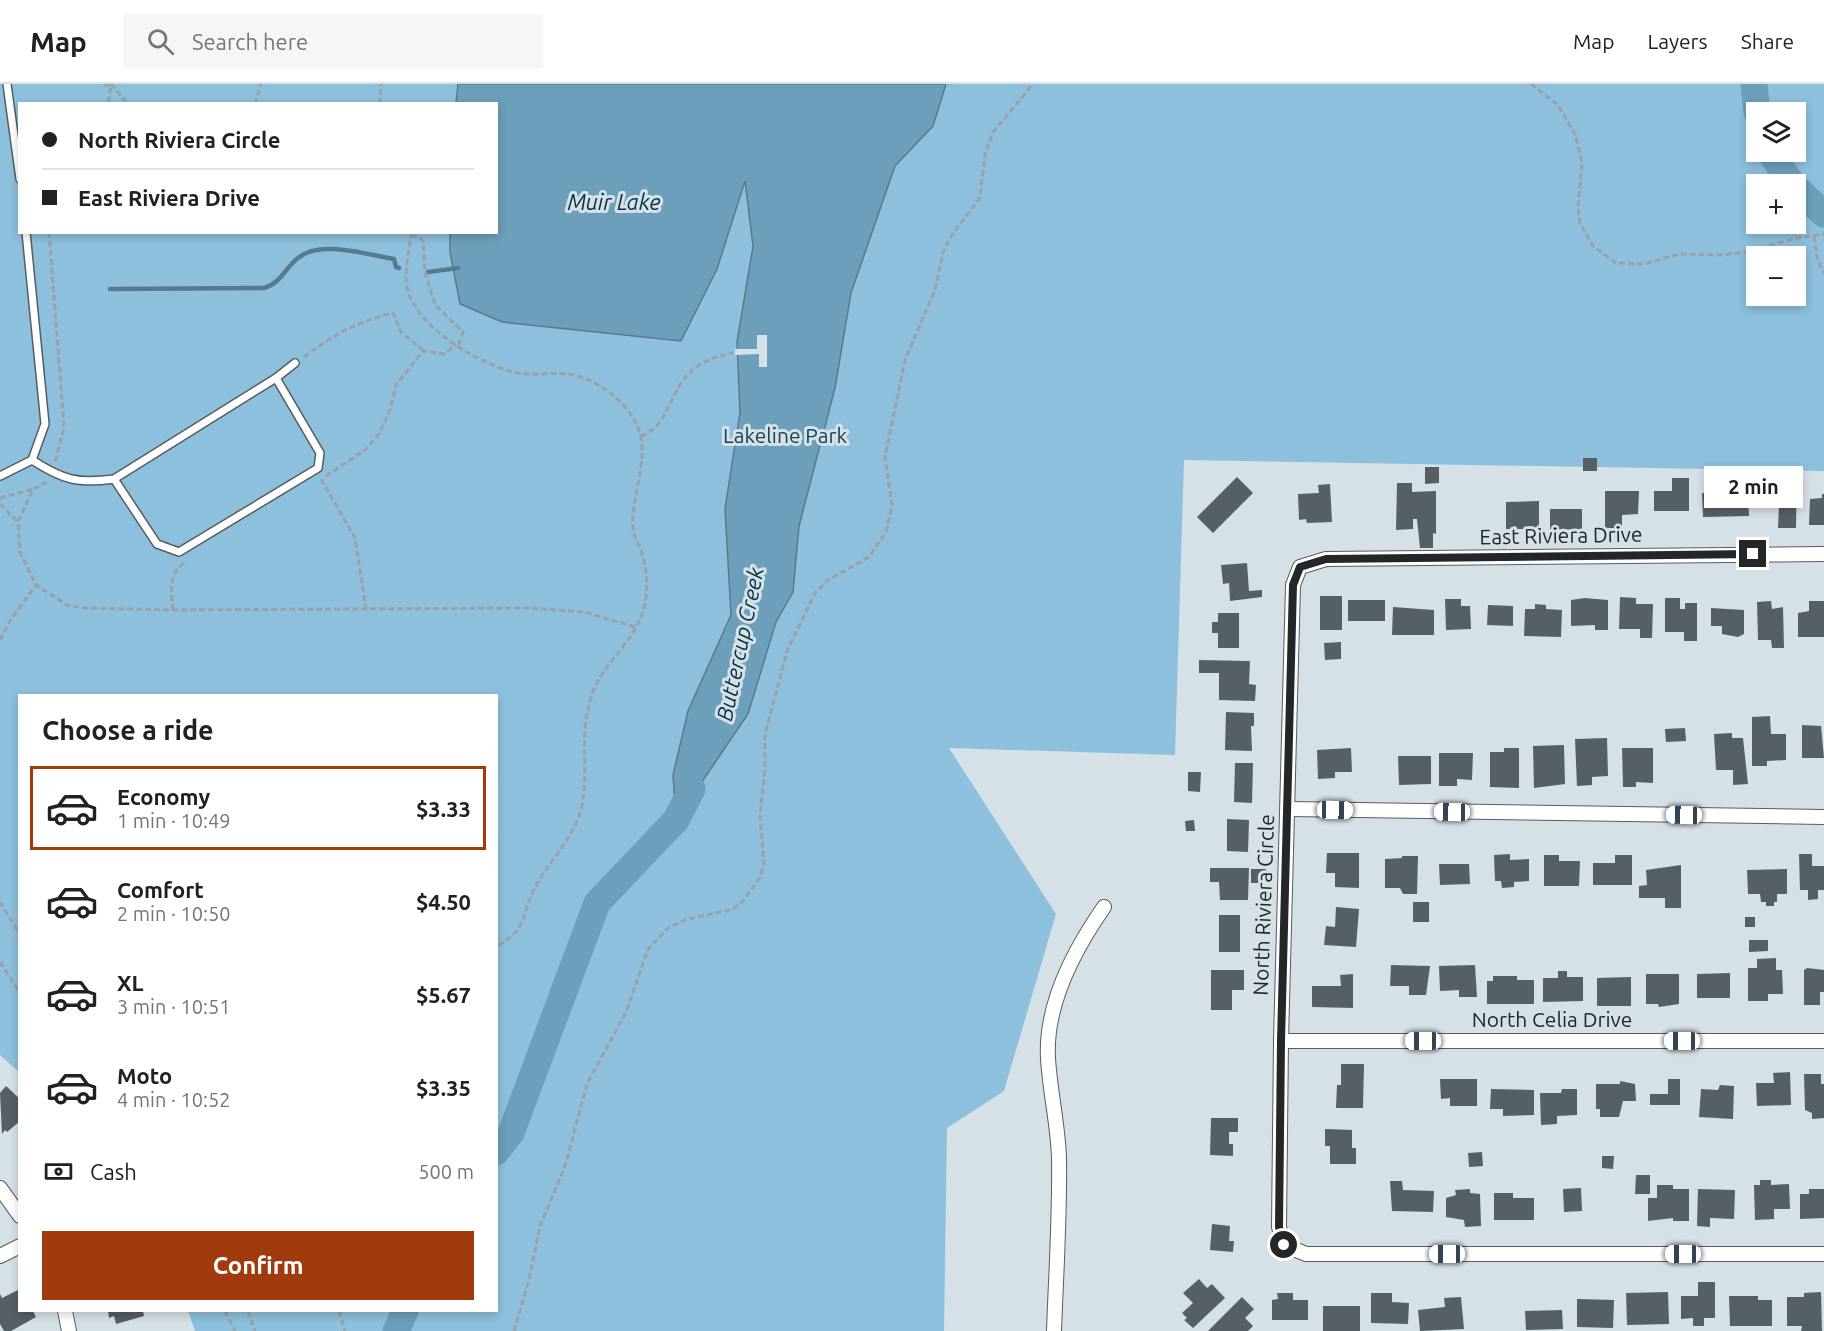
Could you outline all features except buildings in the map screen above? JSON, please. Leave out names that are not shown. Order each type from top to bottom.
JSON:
[{"type":"street","name":"East Riviera Drive","points":[[1300,567],[1326,559],[1824,554]]},
{"type":"street","name":"North Riviera Circle","points":[[1300,567],[1293,585],[1289,810],[1281,1041],[1279,1227],[1284,1245],[1306,1254],[1824,1254]]},
{"type":"street","points":[[1289,810],[1824,817]]},
{"type":"street","points":[[1054,1331],[1059,1156],[1048,1056],[1052,1016],[1065,973],[1104,907]]},
{"type":"street","name":"North Celia Drive","points":[[1281,1041],[1824,1041]]},
{"type":"street","points":[[0,1188],[18,1213]]},
{"type":"street","points":[[0,1257],[18,1247]]},
{"type":"street","points":[[64,1312],[69,1331]]},
{"type":"lane","points":[[7,84],[18,164]]},
{"type":"lane","points":[[0,476],[32,460],[45,424],[26,234]]},
{"type":"lane","points":[[32,460],[62,478],[88,482],[114,479],[276,378],[295,363]]},
{"type":"lane","points":[[114,479],[156,544],[179,552],[318,468],[320,453],[276,378]]},
{"type":"path","points":[[104,84],[116,87],[127,102]]},
{"type":"path","points":[[256,102],[261,84]]},
{"type":"path","points":[[380,102],[381,84]]},
{"type":"path","points":[[514,1331],[529,1280],[540,1226],[565,1166],[587,1084],[626,1012],[648,949],[668,928],[684,920],[733,909],[742,902],[760,878],[764,864],[760,814],[765,770],[765,734],[786,651],[815,592],[828,580],[869,557],[886,532],[892,505],[885,457],[905,360],[935,290],[943,252],[951,236],[980,198],[986,155],[993,132],[1001,119],[1033,84]]},
{"type":"path","points":[[1531,84],[1558,105],[1575,134],[1582,162],[1578,207],[1580,223],[1593,246],[1616,263],[1644,264],[1679,254],[1720,255],[1747,252],[1792,239],[1824,234]]},
{"type":"path","points":[[108,102],[111,85]]},
{"type":"path","points":[[49,234],[64,427],[55,464]]},
{"type":"path","points":[[295,363],[338,332],[364,320],[393,313],[401,332],[423,351],[444,354],[457,345],[463,332],[435,305],[425,272],[423,241],[411,234],[407,287],[418,313],[457,345],[476,357],[509,370],[520,373],[569,374],[589,380],[619,400],[636,424],[640,436],[640,471],[633,504],[633,530],[642,554],[648,586],[643,612],[635,627],[609,662],[594,689],[583,725],[585,786],[582,807],[573,830],[544,871],[517,930],[498,945]]},
{"type":"path","points":[[1814,236],[1817,258],[1824,274]]},
{"type":"path","points":[[366,609],[363,576],[351,528],[319,480],[365,450],[379,434],[390,410],[396,385],[423,351]]},
{"type":"path","points":[[640,436],[652,432],[685,375],[701,363],[733,353]]},
{"type":"path","points":[[0,498],[33,489],[47,482]]},
{"type":"path","points":[[33,489],[18,522],[20,552],[36,585],[67,604],[85,608],[173,610],[531,608],[584,612],[635,627]]},
{"type":"path","points":[[0,504],[18,522]]},
{"type":"path","points":[[173,610],[171,578],[177,568],[197,555]]},
{"type":"path","points":[[0,640],[36,585]]},
{"type":"path","points":[[0,903],[18,932]]},
{"type":"path","points":[[0,962],[18,990]]},
{"type":"path","points":[[226,1312],[235,1331]]},
{"type":"path","points":[[248,1312],[255,1331]]},
{"type":"path","points":[[339,1312],[345,1331]]},
{"type":"green space","name":"Lakeline Park","points":[[0,84],[1824,84],[1824,471],[1184,460],[1175,755],[949,748],[1056,914],[1004,1091],[947,1128],[944,1331],[195,1331],[188,1312],[498,1312],[498,694],[18,694],[18,1071],[0,1055]]},
{"type":"water","name":"Muir Lake","points":[[458,84],[946,84],[933,126],[895,166],[851,293],[835,388],[799,526],[793,592],[776,622],[748,714],[676,820],[673,775],[688,711],[731,615],[725,509],[740,412],[737,342],[753,246],[745,181],[717,269],[681,341],[502,322],[460,304],[450,252],[450,234],[498,234],[498,102],[456,102]]},
{"type":"pier","points":[[757,335],[767,335],[767,367],[759,367],[759,354],[735,355],[735,349],[757,349]]},
{"type":"waterway","points":[[1754,84],[1756,102]]},
{"type":"waterway","points":[[1777,162],[1785,174]]},
{"type":"waterway","points":[[1806,197],[1824,214]]},
{"type":"waterway","points":[[110,289],[264,288],[275,283],[298,258],[307,252],[331,249],[394,259],[396,267],[399,268]]},
{"type":"waterway","points":[[428,272],[458,268]]},
{"type":"waterway","name":"Buttercup Creek","points":[[498,1149],[511,1133],[597,903],[676,820],[692,789]]},
{"type":"waterway","name":"Buttercup Creek","points":[[396,1331],[405,1312]]},
{"type":"route","points":[[1284,1245],[1279,1227],[1281,1041],[1289,810],[1293,585],[1300,567],[1326,559],[1753,554]]}]
